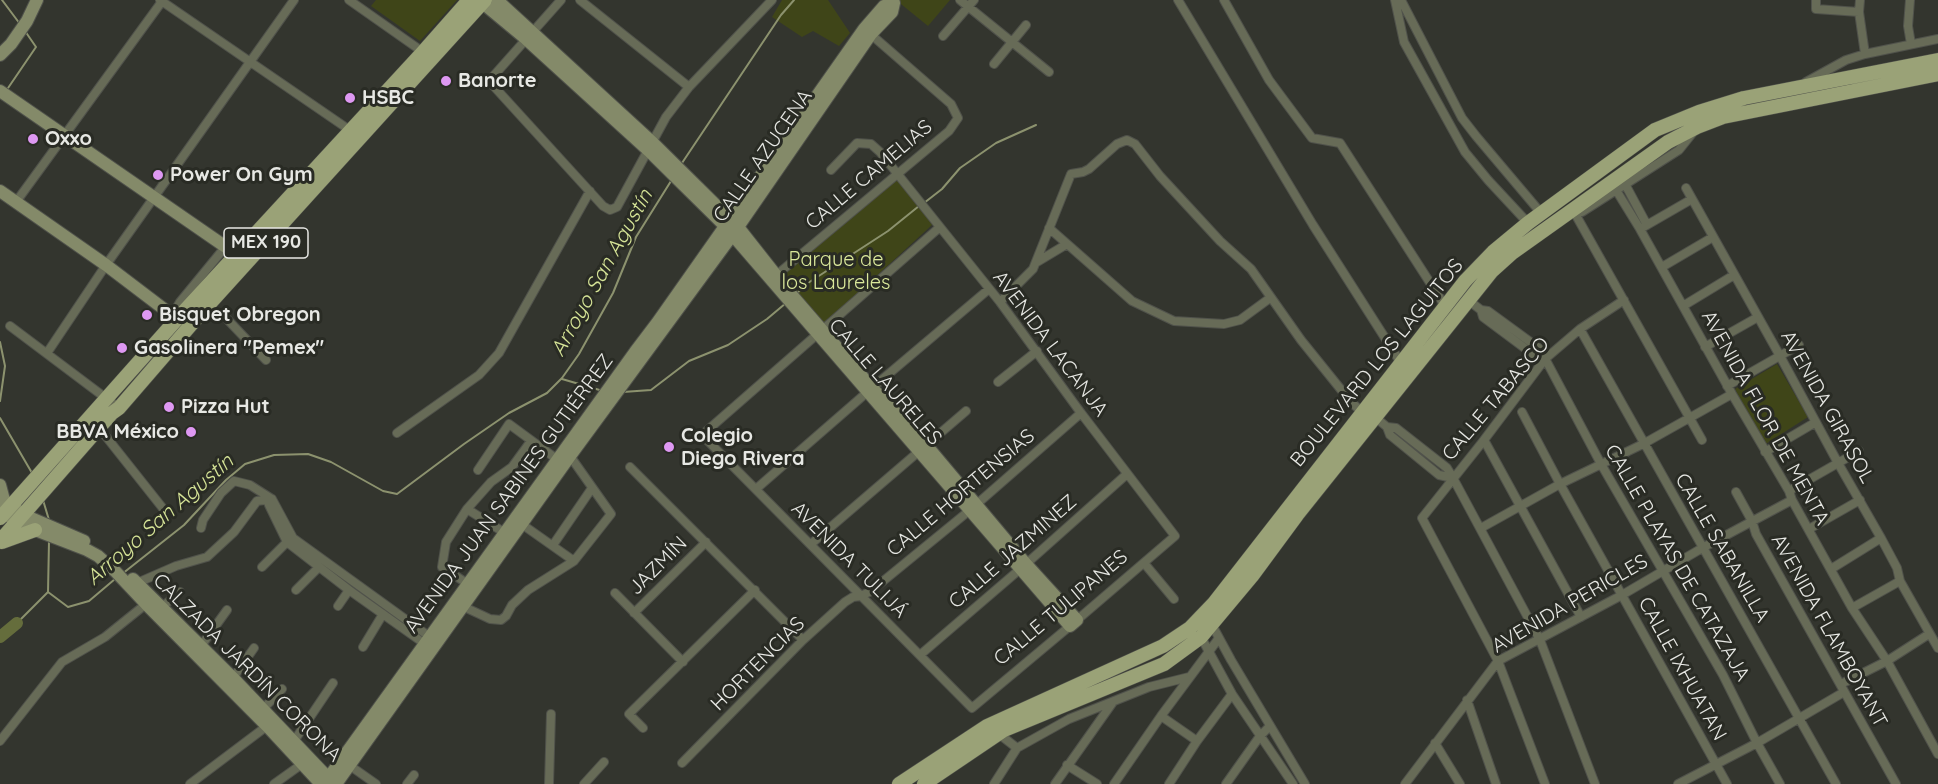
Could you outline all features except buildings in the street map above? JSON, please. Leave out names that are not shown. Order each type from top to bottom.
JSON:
[{"type":"main road","name":"MEX 190","points":[[8,507],[177,319],[231,250],[351,131],[423,52],[479,1]]},
{"type":"main road","name":"MEX 190","points":[[0,542],[479,1]]},
{"type":"main road","name":"BOULEVARD LOS LAGUITOS","points":[[924,784],[999,734],[1164,664],[1201,637],[1252,576],[1369,414],[1401,363],[1465,281],[1493,252],[1528,223],[1655,130],[1699,112],[1744,98],[1938,60]]},
{"type":"main road","name":"BOULEVARD LOS LAGUITOS","points":[[899,784],[987,726],[1163,646],[1190,628],[1214,603],[1369,414],[1492,271],[1512,253],[1668,142],[1723,117],[1938,74]]},
{"type":"main road","points":[[174,345],[177,319],[202,312]]},
{"type":"main road","points":[[0,542],[39,529]]},
{"type":"main road","points":[[1092,678],[1093,694]]},
{"type":"street","points":[[0,56],[27,21],[37,0]]},
{"type":"street","points":[[16,202],[66,136],[162,0],[351,131]]},
{"type":"street","points":[[47,353],[106,265],[294,0]]},
{"type":"street","points":[[349,0],[423,52]]},
{"type":"street","points":[[497,0],[530,36],[651,147],[731,226],[788,295],[1073,623]]},
{"type":"street","points":[[561,0],[489,81],[603,206],[610,210],[617,207],[666,117],[689,87],[772,0]]},
{"type":"street","points":[[580,0],[689,87]]},
{"type":"street","points":[[960,0],[971,3],[1012,42],[1049,72]]},
{"type":"street","points":[[1178,0],[1313,225],[1401,363]]},
{"type":"street","points":[[1224,0],[1269,80],[1312,138],[1340,143],[1445,306]]},
{"type":"street","points":[[1395,0],[1404,42],[1465,152],[1528,223]]},
{"type":"street","points":[[1401,0],[1462,117],[1541,213]]},
{"type":"street","points":[[1860,0],[1859,12],[1865,54]]},
{"type":"street","points":[[1910,0],[1908,26],[1911,44]]},
{"type":"street","points":[[479,1],[530,36]]},
{"type":"street","points":[[868,32],[884,6],[895,2]]},
{"type":"street","points":[[943,36],[971,3]]},
{"type":"street","points":[[1816,5],[1859,12]]},
{"type":"street","points":[[994,64],[1026,25]]},
{"type":"street","name":"CALLE CAMELIAS","points":[[774,277],[949,131],[958,118],[951,104],[868,32]]},
{"type":"street","name":"AVENIDA JUAN SABINES GUTIÉRREZ","points":[[329,783],[411,672],[427,641],[459,604],[468,584],[503,541],[610,396],[637,358],[657,324],[731,226],[868,32]]},
{"type":"street","points":[[1798,86],[1846,60],[1938,39]]},
{"type":"street","points":[[0,91],[231,250]]},
{"type":"street","points":[[1573,210],[1582,212],[1678,150],[1697,127]]},
{"type":"street","points":[[1000,302],[1033,269],[1071,174],[1089,169],[1117,144],[1127,140],[1135,144],[1160,176],[1220,241],[1251,269],[1323,369],[1351,402],[1387,427],[1390,435],[1439,475],[1453,478],[1540,640],[1594,784]]},
{"type":"street","name":"AVENIDA LACANJA","points":[[831,170],[857,143],[872,144],[898,173],[1000,302],[1175,537]]},
{"type":"street","name":"AVENIDA FLOR DE MENTA","points":[[1625,184],[1662,267],[1705,347],[1764,452],[1789,491],[1852,608],[1887,661],[1938,754]]},
{"type":"street","name":"AVENIDA GIRASOL","points":[[1686,188],[1881,538],[1897,568],[1900,581],[1938,648]]},
{"type":"street","name":"AVENIDA FLOR DE MENTA","points":[[1616,190],[1643,227]]},
{"type":"street","points":[[0,191],[106,265],[177,319]]},
{"type":"street","points":[[397,433],[479,375],[499,353],[590,191]]},
{"type":"street","points":[[1643,227],[1692,199]]},
{"type":"street","points":[[1573,210],[1702,440]]},
{"type":"street","points":[[820,331],[940,227]]},
{"type":"street","points":[[1049,228],[1132,301],[1174,321],[1224,324],[1240,320],[1270,298]]},
{"type":"street","points":[[1662,267],[1713,237]]},
{"type":"street","points":[[1036,262],[1067,244]]},
{"type":"street","points":[[1683,306],[1734,275]]},
{"type":"street","points":[[756,489],[870,389],[989,290]]},
{"type":"street","points":[[1468,300],[1481,310],[1484,317],[1526,349],[1534,355],[1545,358]]},
{"type":"street","name":"CALLE TABASCO","points":[[1498,661],[1422,518],[1545,358],[1580,329],[1624,300]]},
{"type":"street","points":[[202,312],[216,313],[226,318],[266,360]]},
{"type":"street","points":[[1705,347],[1758,317]]},
{"type":"street","points":[[10,326],[119,408]]},
{"type":"street","name":"CALLE SABANILLA","points":[[1580,329],[1836,784]]},
{"type":"street","name":"AVENIDA TULIJÁ","points":[[820,331],[702,435],[972,708]]},
{"type":"street","points":[[1481,528],[1560,484],[1643,444],[1690,418],[1799,345]]},
{"type":"street","points":[[998,382],[1037,351]]},
{"type":"street","name":"CALLE PLAYAS DE CATAZAJA","points":[[1545,358],[1601,464],[1723,675],[1757,744],[1780,784]]},
{"type":"street","points":[[811,544],[966,411]]},
{"type":"street","name":"CALLE IXHUATAN","points":[[1522,412],[1727,784]]},
{"type":"street","name":"CALLE HORTENSIAS","points":[[861,596],[871,591],[973,507],[1081,413]]},
{"type":"street","points":[[1764,452],[1816,422]]},
{"type":"street","points":[[459,604],[490,619],[501,620],[512,605],[528,590],[574,561],[611,514],[592,488],[564,458],[531,441],[509,424],[478,470]]},
{"type":"street","points":[[100,429],[165,511]]},
{"type":"street","points":[[1484,440],[1581,617]]},
{"type":"street","points":[[468,584],[442,567],[446,542],[467,509],[491,482],[512,466],[531,441]]},
{"type":"street","points":[[1789,491],[1859,451]]},
{"type":"street","points":[[329,783],[349,765],[503,541],[523,525],[564,458]]},
{"type":"street","points":[[630,467],[804,640]]},
{"type":"street","name":"CALLE JAZMINEZ","points":[[920,655],[1024,567],[1127,474]]},
{"type":"street","points":[[201,528],[203,520],[221,493],[234,481],[250,485],[268,498],[293,538],[319,567],[349,590],[367,598],[383,614],[427,641]]},
{"type":"street","points":[[0,486],[8,507]]},
{"type":"street","points":[[553,545],[592,488]]},
{"type":"street","name":"AVENIDA FLAMBOYANT","points":[[1736,492],[1752,521],[1756,534],[1896,784]]},
{"type":"street","points":[[268,498],[287,542],[305,551],[427,641]]},
{"type":"street","points":[[131,580],[207,557],[234,532],[257,501],[268,498]]},
{"type":"street","name":"AVENIDA PERICLES","points":[[1405,784],[1498,661],[1792,500]]},
{"type":"street","points":[[1809,529],[1860,500]]},
{"type":"street","name":"CALZADA JARDÍN CORONA","points":[[8,507],[24,516],[39,529],[93,545],[162,607],[264,709],[329,783]]},
{"type":"street","points":[[467,509],[503,541]]},
{"type":"street","points":[[523,525],[574,561]]},
{"type":"street","name":"CALLE TULIPANES","points":[[972,708],[1175,537]]},
{"type":"street","points":[[1830,569],[1881,538]]},
{"type":"street","points":[[262,567],[287,542]]},
{"type":"street","name":"JAZMÍN","points":[[633,613],[706,542]]},
{"type":"street","points":[[1144,563],[1174,599]]},
{"type":"street","points":[[296,590],[319,567]]},
{"type":"street","name":"CALZADA JARDÍN CORONA","points":[[131,580],[146,604],[302,764],[329,783]]},
{"type":"street","points":[[1852,608],[1900,581]]},
{"type":"street","points":[[338,606],[349,590]]},
{"type":"street","points":[[643,728],[629,714],[755,590]]},
{"type":"street","points":[[162,607],[180,592]]},
{"type":"street","points":[[615,593],[683,662]]},
{"type":"street","name":"HORTENCIAS","points":[[682,763],[804,640],[845,602],[853,597],[861,596]]},
{"type":"street","points":[[0,741],[62,662],[105,637],[146,604]]},
{"type":"street","points":[[201,646],[227,610]]},
{"type":"street","points":[[363,646],[383,614]]},
{"type":"street","points":[[1212,625],[1305,784]]},
{"type":"street","points":[[1678,784],[1757,744],[1800,719],[1843,688],[1929,634]]},
{"type":"street","points":[[1201,637],[1232,694],[1288,782]]},
{"type":"street","points":[[1114,784],[1219,638]]},
{"type":"street","points":[[233,678],[254,648]]},
{"type":"street","points":[[1498,661],[1545,784]]},
{"type":"street","points":[[994,784],[1017,748],[1069,719],[1149,687],[1189,677]]},
{"type":"street","points":[[294,741],[333,683]]},
{"type":"street","points":[[264,709],[282,689]]},
{"type":"street","points":[[1169,784],[1232,694]]},
{"type":"street","points":[[1467,700],[1496,784]]},
{"type":"street","points":[[1054,784],[1113,702]]},
{"type":"street","points":[[549,784],[551,714]]},
{"type":"street","points":[[1161,716],[1197,741]]},
{"type":"street","points":[[190,784],[267,726]]},
{"type":"street","points":[[1226,784],[1260,736],[1270,726]]},
{"type":"street","points":[[999,734],[1017,748]]},
{"type":"street","points":[[1435,744],[1460,784]]},
{"type":"street","points":[[584,784],[604,762]]},
{"type":"street","points":[[274,784],[302,764]]},
{"type":"street","points":[[349,765],[376,784]]},
{"type":"street","points":[[1067,765],[1097,784]]},
{"type":"street","points":[[407,784],[414,775]]},
{"type":"green space","points":[[376,0],[457,0],[420,41],[371,6]]},
{"type":"green space","points":[[782,0],[828,0],[850,33],[839,46],[813,31],[802,37],[772,17]]},
{"type":"green space","points":[[896,0],[950,0],[928,26]]},
{"type":"green space","name":"Parque de los Laureles","points":[[898,179],[933,224],[822,326],[781,277]]},
{"type":"green space","points":[[1777,364],[1808,417],[1764,445],[1735,389]]},
{"type":"waterway","points":[[2,0],[20,24]]},
{"type":"waterway","name":"Arroyo San Agustín","points":[[680,166],[781,15],[794,0]]},
{"type":"waterway","points":[[6,91],[36,47],[25,31]]},
{"type":"waterway","points":[[924,203],[942,189],[960,168],[996,143],[1036,125]]},
{"type":"waterway","name":"Arroyo San Agustín","points":[[122,574],[184,525],[226,480],[245,464],[274,455],[308,454],[331,462],[383,491],[397,494],[509,413],[547,393],[562,378],[579,354],[613,293],[636,237],[671,181]]},
{"type":"waterway","points":[[797,293],[808,283],[888,231],[919,206]]},
{"type":"waterway","points":[[623,392],[651,390],[689,361],[728,345],[767,319],[786,303]]},
{"type":"waterway","points":[[0,342],[5,366],[0,401]]},
{"type":"waterway","points":[[562,379],[603,391]]},
{"type":"waterway","points":[[0,418],[32,473]]},
{"type":"waterway","points":[[43,500],[49,520]]},
{"type":"waterway","name":"Arroyo San Agustín","points":[[17,623],[48,592],[49,541]]},
{"type":"waterway","name":"Arroyo San Agustín","points":[[48,592],[68,607],[89,601],[115,579]]},
{"type":"waterway","points":[[0,637],[17,623]]},
{"type":"place","name":"Banorte","points":[[446,81]]},
{"type":"place","name":"HSBC","points":[[350,98]]},
{"type":"place","name":"Oxxo","points":[[33,139]]},
{"type":"place","name":"Power On Gym","points":[[158,175]]},
{"type":"place","name":"Bisquet Obregon","points":[[147,315]]},
{"type":"place","name":"Gasolinera \"Pemex\"","points":[[122,348]]},
{"type":"place","name":"Pizza Hut","points":[[169,407]]},
{"type":"place","name":"BBVA México","points":[[191,432]]},
{"type":"place","name":"Colegio Diego Rivera","points":[[669,447]]}]
